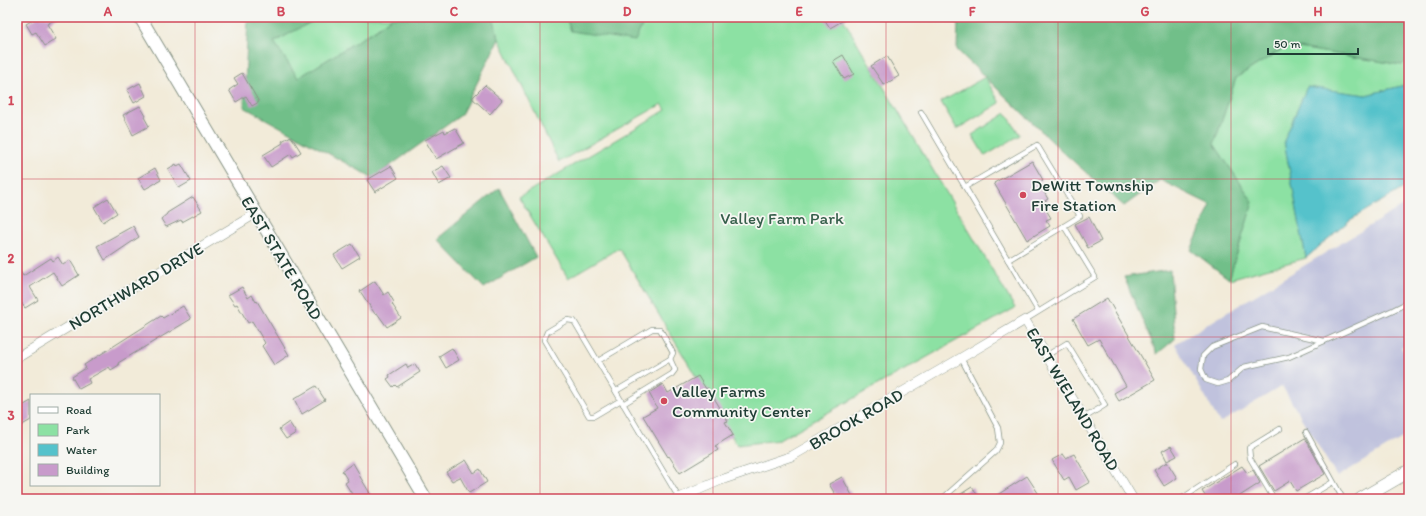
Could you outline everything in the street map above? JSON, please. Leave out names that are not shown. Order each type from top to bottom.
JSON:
[{"type":"main road","points":[[1362,499],[1409,471]]},
{"type":"street","name":"EAST STATE ROAD","points":[[140,17],[426,499]]},
{"type":"street","name":"NORTHWARD DRIVE","points":[[17,358],[256,214]]},
{"type":"street","name":"EAST WIELAND ROAD","points":[[1025,320],[1133,499]]},
{"type":"street","name":"BROOK ROAD","points":[[678,499],[721,480],[792,456],[1025,320]]},
{"type":"lane","points":[[921,112],[1038,311]]},
{"type":"lane","points":[[965,187],[1037,145],[1080,216],[1008,260]]},
{"type":"lane","points":[[1025,320],[1095,277],[1064,226]]},
{"type":"lane","points":[[1324,341],[1262,327],[1212,347],[1203,356],[1201,369],[1206,380],[1218,384],[1228,381],[1244,367],[1289,357],[1324,341],[1409,302]]},
{"type":"lane","points":[[670,359],[675,370],[672,374],[622,402],[594,416],[589,416],[544,340],[547,332],[567,320],[574,321],[622,402],[678,499]]},
{"type":"lane","points":[[598,361],[652,329],[660,329],[673,353],[670,359],[616,392]]},
{"type":"lane","points":[[1046,356],[1067,343],[1071,349],[1105,405],[1084,418]]},
{"type":"lane","points":[[942,499],[996,451],[1000,443],[996,422],[961,358]]},
{"type":"lane","points":[[1274,499],[1250,458],[1249,448],[1280,429]]},
{"type":"lane","points":[[1306,432],[1343,499]]},
{"type":"lane","points":[[1181,499],[1187,497],[1235,464]]},
{"type":"lane","points":[[1304,499],[1334,482]]},
{"type":"shaded area","points":[[1409,202],[1409,342],[1401,347],[1409,361],[1409,434],[1337,477],[1282,386],[1220,423],[1175,344]]},
{"type":"green space","points":[[248,17],[320,17],[274,42],[298,78],[375,30],[392,17],[493,17],[499,39],[461,115],[373,178],[244,107]]},
{"type":"green space","points":[[320,17],[392,17],[375,30],[298,78],[274,42]]},
{"type":"green space","name":"Valley Farm Park","points":[[493,17],[566,17],[571,31],[610,17],[842,17],[1015,308],[779,440],[737,445],[619,248],[568,278],[519,197],[666,110],[662,104],[559,162],[499,39]]},
{"type":"green space","points":[[566,17],[646,17],[635,41],[571,31]]},
{"type":"green space","points":[[951,17],[1409,17],[1409,58],[1402,65],[1287,46],[1236,78],[1214,144],[1253,202],[1229,279],[1191,250],[1211,205],[1160,180],[1124,206],[1064,153],[957,50],[958,22]]},
{"type":"green space","points":[[1287,46],[1402,65],[1409,58],[1409,84],[1366,95],[1307,87],[1284,141],[1306,258],[1229,279],[1253,202],[1214,144],[1236,78]]},
{"type":"green space","points":[[985,77],[1000,103],[957,129],[941,102]]},
{"type":"green space","points":[[1006,113],[1020,135],[985,156],[972,135]]},
{"type":"green space","points":[[499,188],[536,257],[484,288],[437,239]]},
{"type":"green space","points":[[1170,270],[1175,339],[1157,354],[1124,277]]},
{"type":"water","points":[[1409,84],[1409,185],[1350,220],[1306,258],[1284,141],[1307,87],[1366,95]]},
{"type":"building","points":[[38,17],[59,17],[47,24],[56,39],[45,46],[36,32],[32,34],[26,24]]},
{"type":"building","points":[[823,17],[849,17],[830,28]]},
{"type":"building","points":[[843,55],[854,74],[844,79],[833,61]]},
{"type":"building","points":[[887,56],[899,76],[884,85],[871,66]]},
{"type":"building","points":[[242,73],[259,102],[252,106],[246,96],[236,102],[229,90],[238,84],[234,78]]},
{"type":"building","points":[[140,83],[146,96],[134,103],[127,90]]},
{"type":"building","points":[[485,85],[502,100],[490,114],[472,98]]},
{"type":"building","points":[[140,106],[146,116],[144,117],[149,126],[133,135],[123,115]]},
{"type":"building","points":[[455,128],[464,143],[436,159],[425,140],[444,130],[445,133]]},
{"type":"building","points":[[291,136],[301,152],[293,157],[291,154],[271,167],[263,155],[283,143],[282,141]]},
{"type":"building","points":[[1032,161],[1043,180],[1039,183],[1048,199],[1042,203],[1051,218],[1046,220],[1050,226],[1027,240],[994,183]]},
{"type":"building","points":[[176,164],[177,166],[181,164],[191,181],[179,188],[168,169]]},
{"type":"building","points":[[391,166],[398,178],[375,192],[367,180]]},
{"type":"building","points":[[443,166],[451,178],[439,185],[432,172]]},
{"type":"building","points":[[155,168],[161,180],[145,189],[138,178]]},
{"type":"building","points":[[193,197],[202,211],[182,222],[181,220],[166,227],[161,219],[167,213]]},
{"type":"building","points":[[108,198],[117,213],[103,222],[94,207]]},
{"type":"building","points":[[1089,217],[1101,241],[1088,248],[1075,224]]},
{"type":"building","points":[[133,226],[139,237],[105,260],[97,246]]},
{"type":"building","points":[[352,244],[360,257],[342,268],[334,255]]},
{"type":"building","points":[[58,257],[63,265],[70,260],[79,275],[62,286],[53,272],[30,287],[38,300],[25,308],[17,296],[17,266],[23,276],[51,258],[53,261]]},
{"type":"building","points":[[375,281],[384,295],[388,292],[394,302],[392,304],[401,318],[387,327],[377,313],[375,314],[360,291]]},
{"type":"building","points":[[242,287],[248,298],[252,295],[256,302],[257,301],[289,355],[274,365],[262,346],[265,343],[252,321],[248,323],[237,304],[235,305],[228,295]]},
{"type":"building","points":[[1107,298],[1155,380],[1119,401],[1114,393],[1126,386],[1099,339],[1088,345],[1073,319]]},
{"type":"building","points":[[183,306],[191,319],[118,363],[119,365],[111,370],[109,367],[88,379],[90,383],[79,389],[72,377],[86,368],[84,365],[161,316],[163,318]]},
{"type":"building","points":[[452,348],[459,360],[446,368],[439,356]]},
{"type":"building","points":[[406,364],[408,368],[415,364],[420,372],[397,387],[395,385],[393,387],[387,379],[390,377],[389,375]]},
{"type":"building","points":[[698,376],[706,389],[708,388],[728,421],[725,422],[733,435],[715,446],[718,450],[680,473],[669,456],[668,457],[643,416],[657,408],[649,393],[663,384],[668,393]]},
{"type":"building","points":[[316,386],[325,400],[302,414],[294,399]]},
{"type":"building","points":[[30,402],[30,421],[17,428],[17,409]]},
{"type":"building","points":[[289,422],[296,433],[286,439],[279,429]]},
{"type":"building","points":[[1305,438],[1325,474],[1296,491],[1290,481],[1274,491],[1259,466]]},
{"type":"building","points":[[1171,446],[1177,456],[1167,461],[1162,451]]},
{"type":"building","points":[[1063,454],[1066,458],[1074,454],[1090,482],[1076,490],[1069,477],[1064,480],[1052,460]]},
{"type":"building","points":[[466,460],[474,473],[480,469],[487,482],[469,493],[460,477],[452,481],[446,472]]},
{"type":"building","points":[[1167,462],[1177,478],[1164,486],[1154,470]]},
{"type":"building","points":[[353,463],[371,495],[365,499],[355,499],[345,483],[348,481],[342,471]]},
{"type":"building","points":[[1242,466],[1247,473],[1253,470],[1260,483],[1235,499],[1207,499],[1202,491]]},
{"type":"building","points":[[1027,476],[1042,499],[991,499]]},
{"type":"building","points":[[842,477],[854,499],[838,499],[829,484]]},
{"type":"building","points":[[972,487],[980,499],[953,499]]},
{"type":"place","name":"DeWitt Township Fire Station","points":[[1023,195]]},
{"type":"place","name":"Valley Farms Community Center","points":[[664,401]]}]
